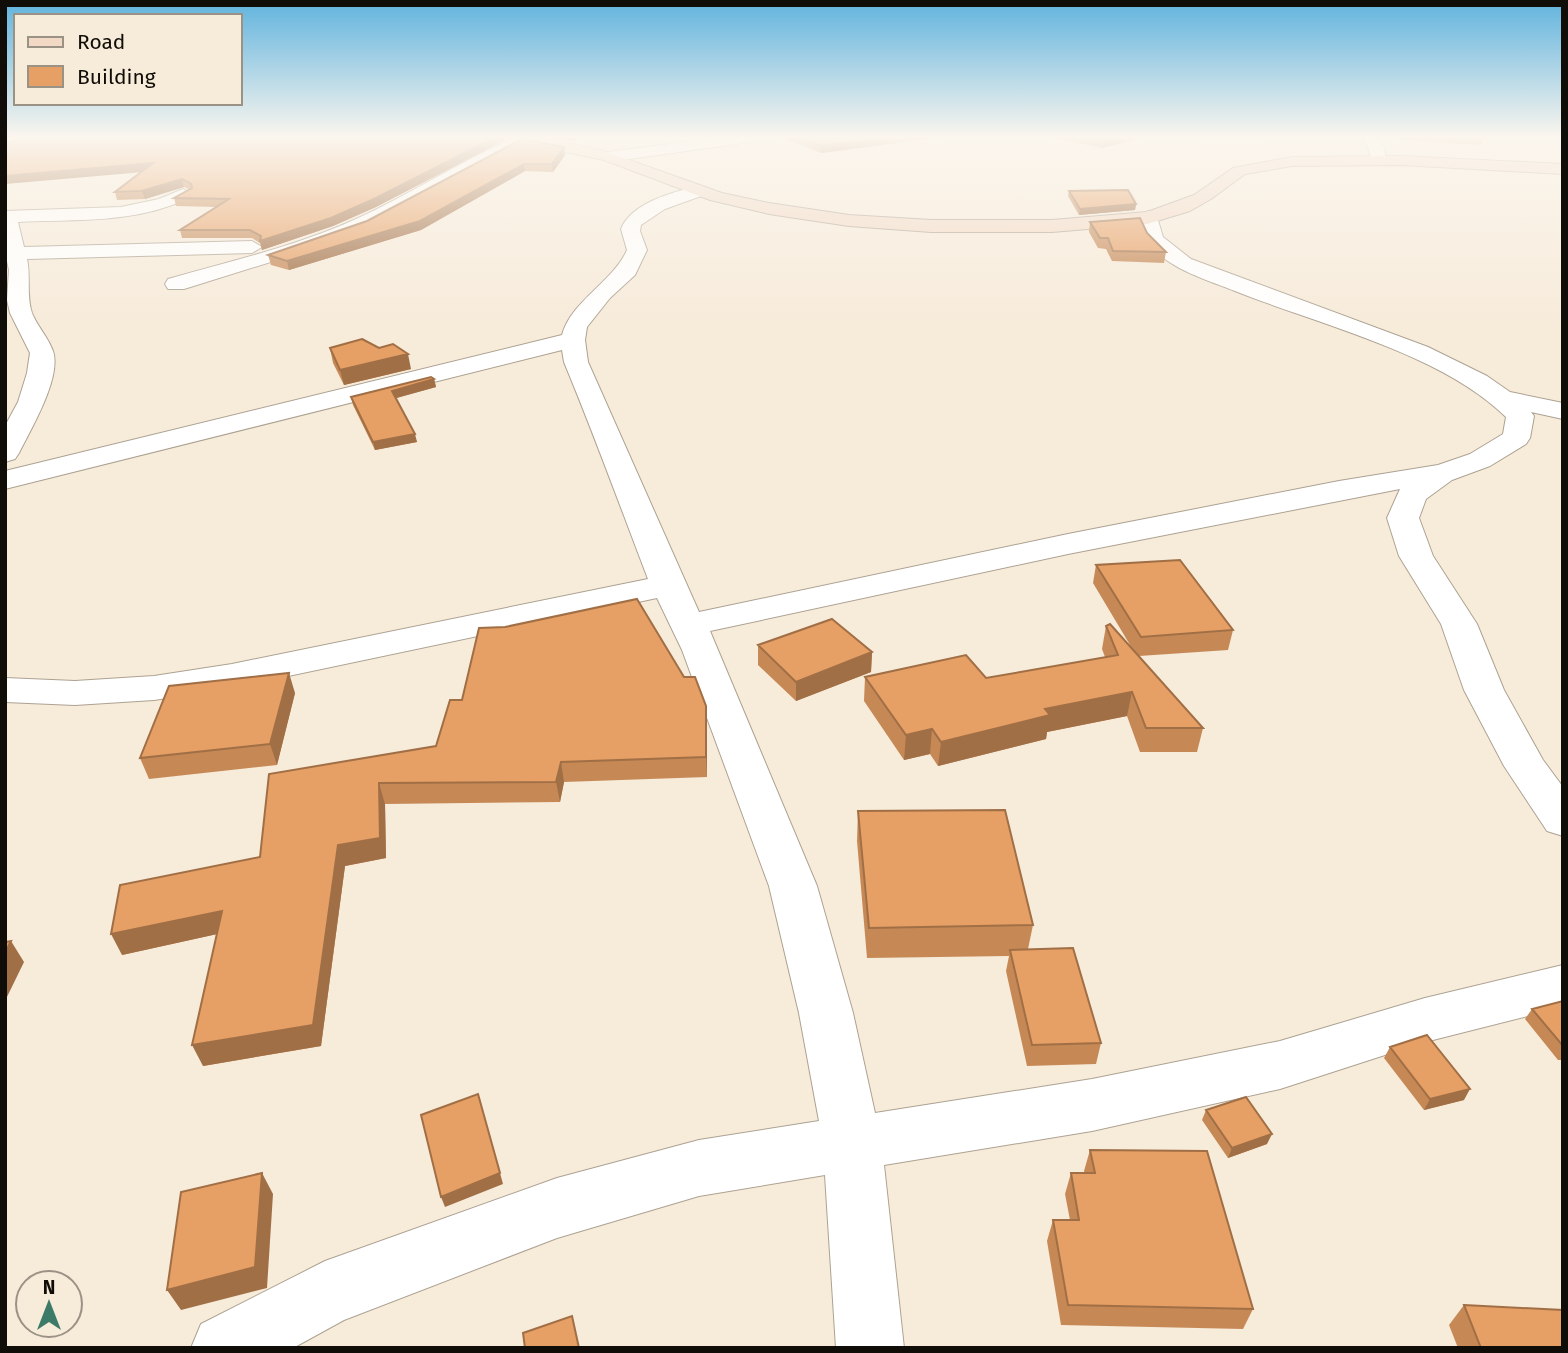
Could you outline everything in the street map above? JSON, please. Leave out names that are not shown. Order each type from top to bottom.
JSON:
[{"type":"street","points":[[5,218],[153,207],[169,200]]},
{"type":"street","points":[[176,284],[299,247],[412,200]]},
{"type":"street","points":[[675,200],[648,211],[633,221],[630,229],[637,250],[628,271],[602,293],[576,327],[573,340],[576,362],[767,815],[793,886],[826,1013],[852,1144],[870,1348]]},
{"type":"street","points":[[737,200],[779,210],[855,220],[921,225],[1052,226],[1148,217],[1198,200]]},
{"type":"street","points":[[1148,217],[1154,239],[1184,263],[1415,351],[1464,374],[1506,399],[1563,411]]},
{"type":"street","points":[[5,218],[9,223],[19,270],[18,300],[21,313],[42,353],[40,373],[30,402],[5,453]]},
{"type":"street","points":[[16,253],[299,247]]},
{"type":"street","points":[[5,480],[573,340]]},
{"type":"street","points":[[688,625],[1055,546],[1339,490],[1442,474],[1480,460],[1517,438],[1520,416],[1506,399]]},
{"type":"street","points":[[1442,474],[1412,494],[1403,518],[1416,556],[1458,624],[1484,690],[1525,766],[1563,820]]},
{"type":"street","points":[[5,690],[88,692],[154,688],[232,676],[668,585]]},
{"type":"street","points":[[225,1348],[325,1294],[557,1208],[699,1168],[1092,1105],[1280,1065],[1425,1020],[1563,986]]},
{"type":"building","points":[[227,200],[371,200],[331,218],[260,241],[261,236],[250,230],[180,230]]},
{"type":"building","points":[[406,200],[458,200],[420,221],[287,261],[268,255],[367,221]]},
{"type":"building","points":[[1075,200],[1134,200],[1136,204],[1080,209]]},
{"type":"building","points":[[1140,218],[1147,233],[1166,252],[1113,251],[1108,238],[1100,238],[1090,222]]},
{"type":"building","points":[[362,339],[379,348],[393,344],[408,354],[340,370],[330,348]]},
{"type":"building","points":[[431,377],[434,379],[392,391],[415,434],[373,442],[351,397]]},
{"type":"building","points":[[1180,560],[1233,630],[1141,637],[1096,565]]},
{"type":"building","points":[[637,599],[684,677],[695,677],[706,706],[706,757],[561,762],[556,782],[379,783],[380,838],[338,845],[313,1025],[192,1045],[222,911],[111,934],[120,885],[260,857],[269,774],[436,746],[450,700],[462,700],[479,628],[505,627]]},
{"type":"building","points":[[832,619],[872,652],[796,682],[758,645]]},
{"type":"building","points":[[1110,624],[1203,728],[1146,728],[1132,692],[1045,709],[1050,715],[941,742],[932,729],[906,735],[865,677],[966,655],[986,678],[1118,655],[1106,626]]},
{"type":"building","points":[[289,673],[270,744],[140,758],[169,686]]},
{"type":"building","points":[[1005,810],[1033,925],[869,928],[858,811]]},
{"type":"building","points":[[11,941],[5,953],[5,942]]},
{"type":"building","points":[[1073,948],[1101,1043],[1032,1045],[1010,950]]},
{"type":"building","points":[[1563,1001],[1563,1046],[1532,1009]]},
{"type":"building","points":[[1427,1035],[1470,1089],[1430,1099],[1390,1047]]},
{"type":"building","points":[[478,1094],[500,1173],[441,1197],[421,1115]]},
{"type":"building","points":[[1246,1097],[1272,1134],[1232,1148],[1206,1110]]},
{"type":"building","points":[[1090,1150],[1207,1151],[1253,1309],[1068,1305],[1053,1220],[1079,1220],[1071,1173],[1095,1173]]},
{"type":"building","points":[[262,1173],[255,1267],[167,1290],[181,1192]]},
{"type":"building","points":[[1464,1305],[1563,1310],[1563,1348],[1481,1348]]},
{"type":"building","points":[[572,1316],[579,1348],[525,1348],[523,1333]]}]
